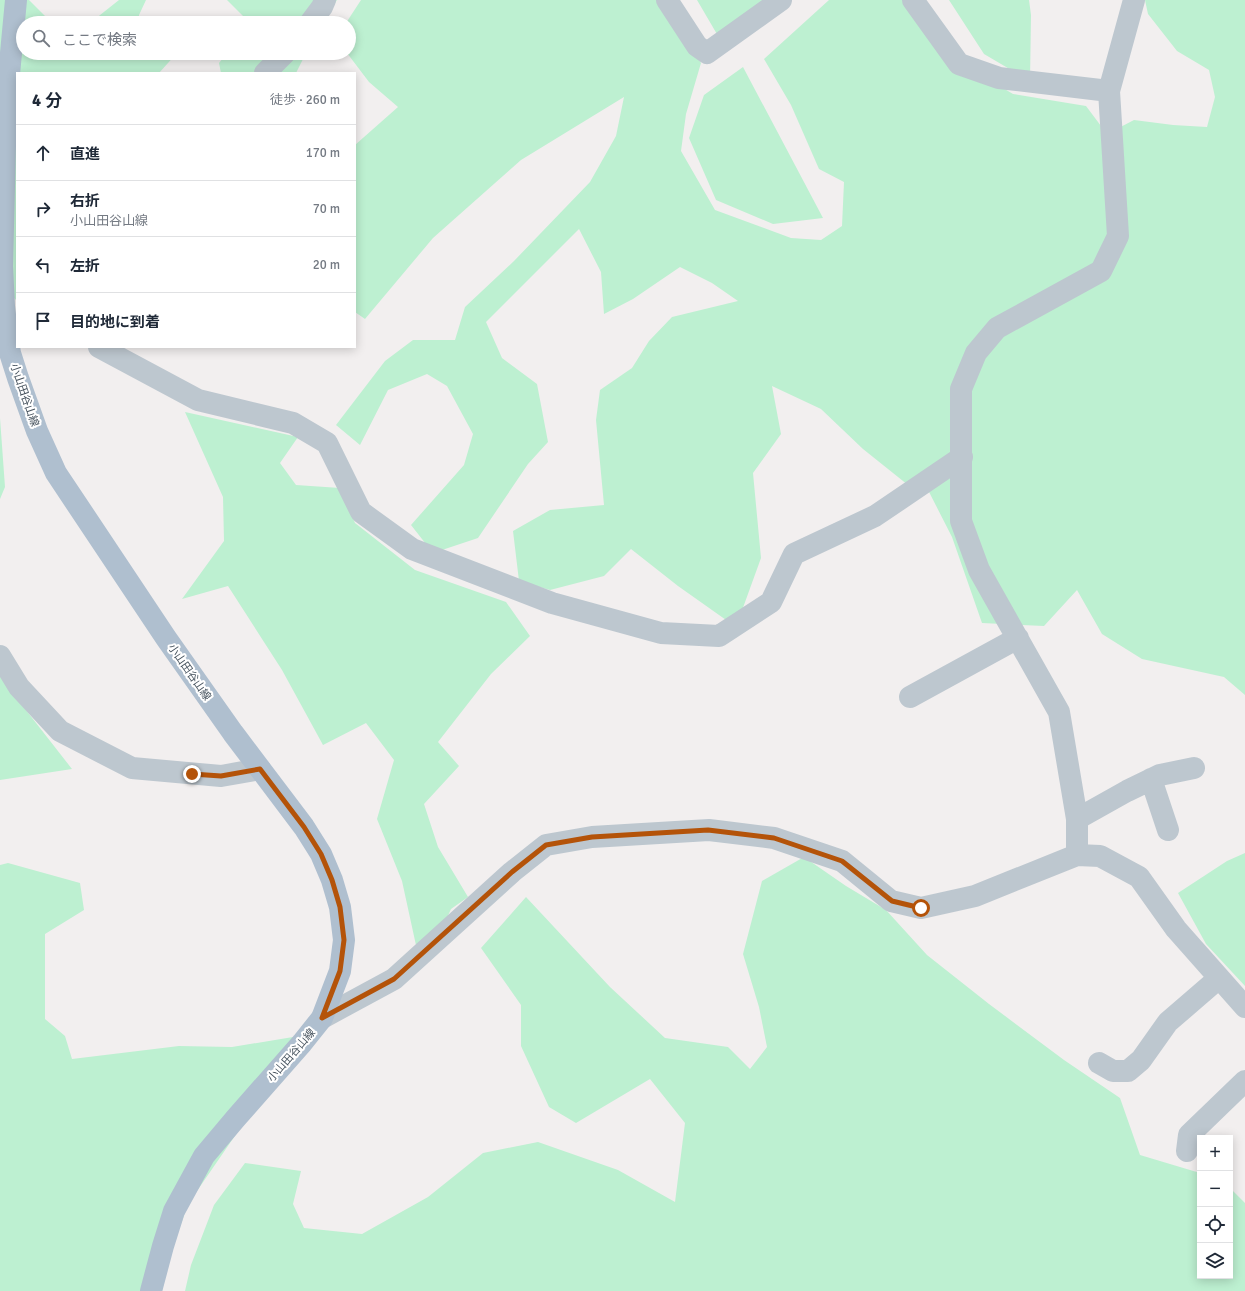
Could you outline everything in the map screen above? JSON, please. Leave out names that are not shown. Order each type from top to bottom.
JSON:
[{"type":"main road","name":"小山田谷山線","points":[[16,0],[6,106],[2,266],[4,306],[14,350],[37,431],[56,473],[166,638],[233,733],[304,827],[321,854],[332,880],[340,907],[344,940],[340,971],[322,1018],[204,1156],[174,1211],[151,1291]]},
{"type":"street","points":[[315,16],[325,0]]},
{"type":"street","points":[[667,0],[697,46],[707,53],[780,0]]},
{"type":"street","points":[[913,0],[959,64],[999,78],[1109,92]]},
{"type":"street","points":[[1077,855],[1077,819],[1060,712],[979,570],[961,521],[961,389],[976,353],[997,328],[1101,271],[1118,236],[1109,92],[1134,0]]},
{"type":"street","points":[[266,72],[278,60]]},
{"type":"street","points":[[101,348],[198,400],[293,423],[327,443],[361,512],[412,549],[552,603],[662,633],[719,636],[771,602],[794,554],[874,516],[962,457]]},
{"type":"street","points":[[910,697],[1018,638]]},
{"type":"street","points":[[0,656],[19,687],[60,731],[132,768],[221,776],[260,769]]},
{"type":"street","points":[[1077,819],[1126,790],[1160,775],[1194,768]]},
{"type":"street","points":[[1151,779],[1168,830]]},
{"type":"street","points":[[322,1018],[394,979],[512,872],[546,845],[592,837],[708,830],[774,838],[842,861],[892,901],[921,908],[975,896],[1077,855],[1100,856],[1139,877],[1176,929],[1245,1007]]},
{"type":"street","points":[[1099,1063],[1113,1071],[1128,1071],[1141,1060],[1168,1022],[1219,978]]},
{"type":"street","points":[[1187,1151],[1189,1135],[1245,1081]]},
{"type":"green space","points":[[0,0],[29,0],[45,16],[16,16],[16,60],[171,60],[160,72],[16,72],[16,300],[0,283]]},
{"type":"green space","points":[[119,0],[146,0],[139,16],[99,16]]},
{"type":"green space","points":[[227,0],[337,0],[327,16],[243,16]]},
{"type":"green space","points":[[361,0],[660,0],[701,63],[686,114],[681,151],[715,210],[791,238],[821,240],[842,226],[844,182],[819,169],[791,105],[764,59],[829,0],[909,0],[961,63],[1013,94],[1086,106],[1107,134],[1134,120],[1173,125],[1207,127],[1215,97],[1209,70],[1177,51],[1148,14],[1145,0],[1245,0],[1245,695],[1224,677],[1142,659],[1102,634],[1077,590],[1044,626],[982,623],[952,537],[926,486],[908,485],[863,449],[821,409],[772,386],[781,434],[753,473],[761,558],[736,627],[678,586],[631,549],[604,576],[550,590],[519,581],[513,531],[550,510],[604,505],[596,420],[600,390],[632,368],[649,341],[672,317],[738,301],[712,283],[680,267],[633,299],[604,314],[601,272],[579,229],[486,322],[502,358],[537,384],[548,442],[528,464],[478,538],[433,553],[411,525],[464,465],[473,434],[447,386],[427,374],[388,390],[360,445],[336,425],[385,361],[413,340],[455,340],[465,307],[514,261],[590,182],[616,136],[624,97],[521,160],[433,238],[365,319],[356,313],[356,144],[398,107],[369,82],[352,60],[356,60],[356,16],[351,16]]},
{"type":"green space","points":[[697,0],[771,0],[721,41]]},
{"type":"green space","points":[[949,0],[1029,0],[1031,15],[1030,81],[984,54]]},
{"type":"green space","points":[[221,60],[302,60],[296,72],[221,72],[219,63]]},
{"type":"green space","points":[[743,67],[823,218],[773,224],[716,200],[689,138],[704,95]]},
{"type":"green space","points":[[185,412],[298,437],[280,463],[296,485],[340,488],[355,523],[415,570],[506,602],[530,636],[491,674],[438,742],[459,766],[424,804],[438,847],[468,897],[451,909],[446,920],[419,959],[402,881],[377,819],[394,760],[366,723],[323,745],[282,670],[228,586],[182,599],[224,541],[223,497]]},
{"type":"green space","points":[[0,418],[5,487],[0,499]]},
{"type":"green space","points":[[0,674],[4,682],[72,769],[0,780]]},
{"type":"green space","points":[[1245,853],[1245,986],[1206,944],[1178,893],[1227,861]]},
{"type":"green space","points":[[804,857],[846,886],[886,910],[927,955],[1064,1060],[1120,1098],[1140,1155],[1197,1172],[1197,1279],[1233,1279],[1233,1191],[1245,1203],[1245,1291],[185,1291],[191,1265],[214,1205],[245,1163],[301,1171],[293,1204],[304,1228],[362,1234],[428,1197],[483,1153],[538,1142],[618,1170],[675,1202],[685,1123],[650,1079],[576,1123],[549,1107],[521,1046],[521,1005],[481,948],[526,897],[610,987],[665,1038],[728,1047],[750,1069],[767,1047],[759,1007],[743,954],[762,881]]},
{"type":"green space","points":[[8,863],[80,883],[84,910],[45,934],[45,1019],[65,1036],[72,1059],[179,1046],[232,1047],[299,1036],[241,1127],[188,1204],[170,1255],[162,1291],[0,1291],[0,865]]},
{"type":"route","points":[[192,774],[221,776],[260,769],[304,827],[321,854],[332,880],[340,907],[344,940],[340,971],[322,1018],[394,979],[512,872],[546,845],[592,837],[708,830],[774,838],[842,861],[892,901],[921,908]]}]
